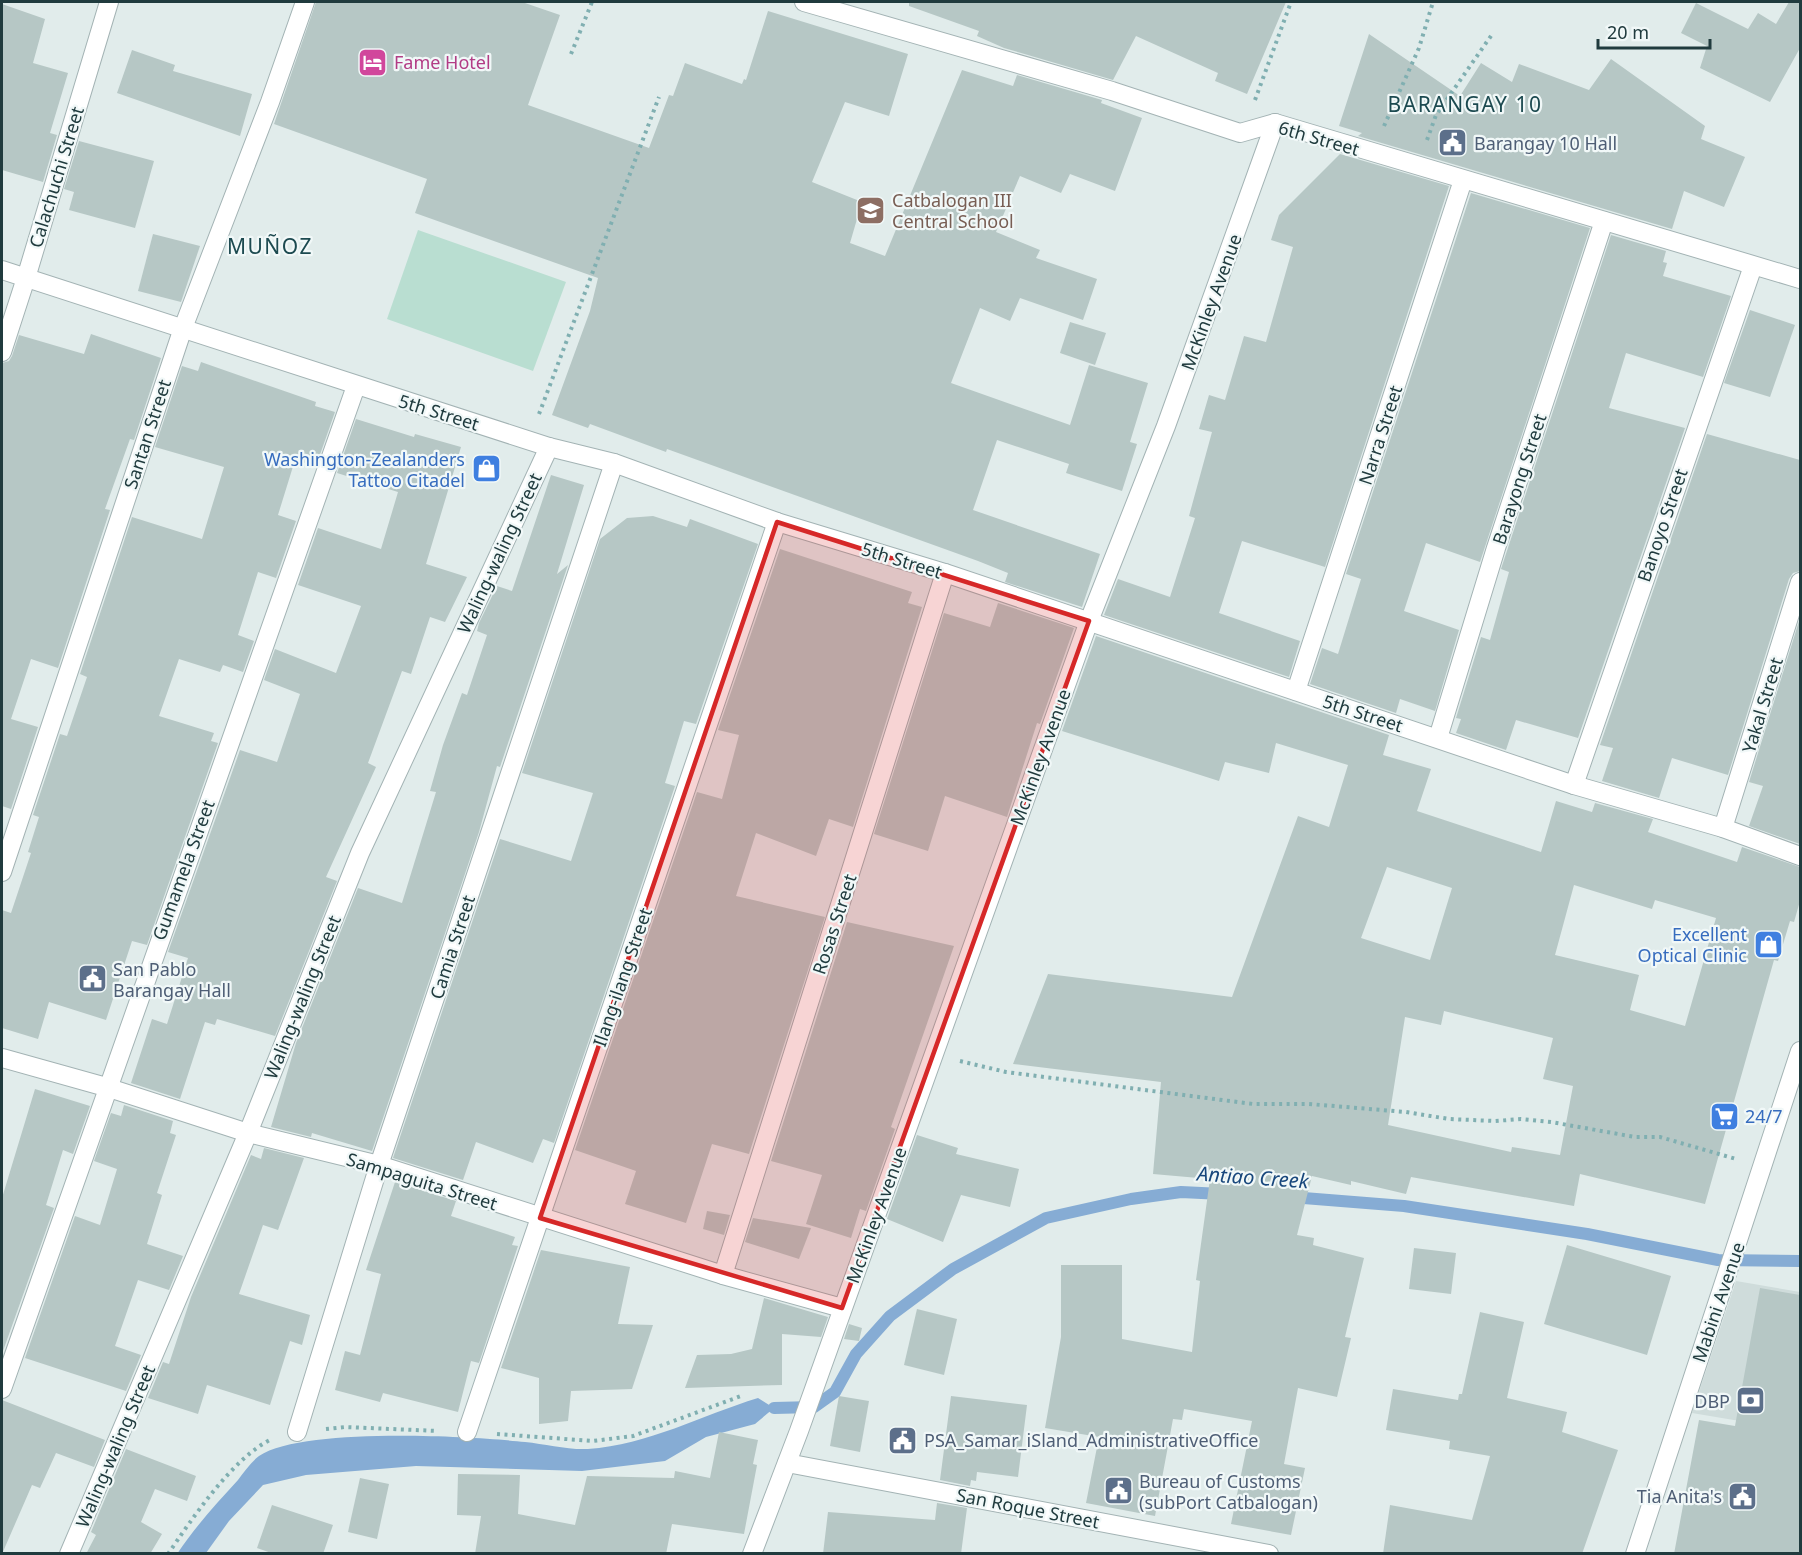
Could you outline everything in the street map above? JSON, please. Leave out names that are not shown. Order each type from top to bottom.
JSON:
[{"type":"street","name":"Calachuchi Street","points":[[2,352],[109,2]]},
{"type":"street","name":"Santan Street","points":[[2,872],[183,328],[270,102],[305,2]]},
{"type":"street","points":[[804,2],[1112,91],[1240,133]]},
{"type":"street","name":"6th Street","points":[[1240,133],[1275,123],[1800,279]]},
{"type":"street","name":"McKinley Avenue","points":[[787,1463],[1089,621],[1166,426],[1275,123]]},
{"type":"street","name":"Narra Street","points":[[1296,691],[1463,180]]},
{"type":"street","name":"Barayong Street","points":[[1438,738],[1496,548],[1604,221]]},
{"type":"street","name":"Banoyo Street","points":[[1574,785],[1753,266]]},
{"type":"street","name":"5th Street","points":[[2,270],[356,386],[549,447],[614,464],[777,522],[945,573],[1574,785],[1723,828],[1800,856]]},
{"type":"street","name":"Gumamela Street","points":[[2,1389],[106,1088],[356,386]]},
{"type":"street","name":"Waling-waling Street","points":[[69,1554],[248,1133],[360,853],[549,447]]},
{"type":"street","name":"Camia Street","points":[[297,1432],[379,1165],[614,464]]},
{"type":"street","name":"Ilang-ilang Street","points":[[467,1432],[777,522]]},
{"type":"street","name":"Rosas Street","points":[[723,1275],[945,573]]},
{"type":"street","name":"Yakal Street","points":[[1723,828],[1800,582]]},
{"type":"street","name":"Mabini Avenue","points":[[1635,1554],[1800,1051]]},
{"type":"street","name":"Sampaguita Street","points":[[2,1058],[248,1133],[379,1165],[723,1275],[842,1308]]},
{"type":"street","points":[[752,1554],[787,1463]]},
{"type":"street","name":"San Roque Street","points":[[787,1463],[1269,1554]]},
{"type":"path","points":[[571,54],[592,2]]},
{"type":"path","points":[[1240,133],[1291,2]]},
{"type":"path","points":[[1373,153],[1419,48],[1433,2]]},
{"type":"path","points":[[1418,167],[1436,115],[1493,33]]},
{"type":"path","points":[[529,440],[659,98]]},
{"type":"path","points":[[934,1053],[1006,1072],[1253,1104],[1396,1111],[1449,1119],[1495,1121],[1521,1119],[1635,1137],[1660,1137],[1762,1167]]},
{"type":"path","points":[[168,1554],[208,1497],[246,1458],[269,1440],[297,1432],[345,1427],[467,1432],[593,1441],[633,1436],[741,1396]]},
{"type":"highlighted area","points":[[777,522],[1089,621],[842,1308],[540,1218]]},
{"type":"shaded area","points":[[1736,1281],[1800,1292],[1800,1431],[1692,1413]]},
{"type":"green space","points":[[418,230],[566,282],[533,371],[387,319]]},
{"type":"water","points":[[758,1398],[774,1408],[755,1424],[706,1437],[665,1461],[582,1471],[416,1466],[306,1475],[263,1485],[229,1521],[206,1553],[177,1554],[198,1525],[253,1461],[281,1447],[348,1437],[428,1436],[588,1449],[653,1436]]},
{"type":"building","points":[[316,2],[522,2],[560,15],[528,105],[649,148],[669,95],[673,96],[685,63],[742,84],[744,79],[746,80],[768,11],[908,54],[889,116],[845,102],[812,182],[862,202],[850,243],[885,256],[962,70],[1013,86],[1017,75],[1102,100],[1101,103],[1142,118],[1115,191],[1070,174],[1061,193],[1020,176],[996,232],[1040,250],[1036,258],[1097,279],[1083,320],[1020,298],[1010,321],[980,308],[951,383],[1070,425],[1089,365],[1148,383],[1130,442],[1137,444],[1122,491],[1066,473],[1069,464],[997,440],[973,510],[1100,554],[1082,607],[1005,582],[1008,573],[978,561],[667,449],[666,452],[590,424],[588,428],[552,415],[590,311],[598,278],[415,213],[427,179],[274,124]]},
{"type":"building","points":[[909,2],[1286,2],[1247,94],[1215,81],[1218,73],[1136,36],[1113,80],[1004,48],[977,36],[979,31],[909,6]]},
{"type":"building","points":[[1789,2],[1800,2],[1800,48],[1770,102],[1700,68],[1707,46],[1681,33],[1696,3],[1748,29],[1758,13],[1776,24]]},
{"type":"building","points":[[2,4],[45,19],[33,63],[68,73],[50,133],[57,135],[43,182],[2,170]]},
{"type":"building","points":[[1369,34],[1460,96],[1481,63],[1512,82],[1519,64],[1589,90],[1611,59],[1705,126],[1701,139],[1745,157],[1724,207],[1684,191],[1672,229],[1358,136],[1362,133],[1339,126]]},
{"type":"building","points":[[132,50],[175,65],[173,71],[252,94],[240,136],[117,93]]},
{"type":"building","points":[[79,141],[154,161],[135,228],[69,210],[74,192],[64,189]]},
{"type":"building","points":[[1340,154],[1449,186],[1325,567],[1242,541],[1219,613],[1300,641],[1289,677],[1104,615],[1118,579],[1170,597],[1195,518],[1189,516],[1212,432],[1199,429],[1209,395],[1225,400],[1244,336],[1266,342],[1293,247],[1271,240],[1279,215]]},
{"type":"building","points":[[1471,193],[1590,228],[1480,562],[1426,543],[1404,611],[1459,630],[1435,711],[1400,699],[1396,713],[1310,684],[1322,648],[1338,654],[1361,579],[1346,574]]},
{"type":"building","points":[[153,234],[200,246],[181,302],[138,291]]},
{"type":"building","points":[[1611,235],[1666,251],[1663,262],[1667,263],[1663,276],[1731,296],[1703,377],[1626,353],[1609,408],[1685,428],[1578,738],[1516,720],[1506,750],[1456,733],[1461,719],[1456,718],[1481,637],[1490,640],[1509,572],[1501,569]]},
{"type":"building","points":[[1750,310],[1795,325],[1770,397],[1724,383]]},
{"type":"building","points":[[1070,322],[1106,333],[1095,365],[1060,353]]},
{"type":"building","points":[[91,334],[161,358],[134,440],[130,439],[105,509],[110,510],[58,668],[31,659],[11,719],[38,727],[11,809],[2,806],[2,363],[9,361],[19,335],[84,354]]},
{"type":"building","points":[[201,362],[316,402],[315,406],[335,412],[316,466],[295,460],[278,515],[296,521],[276,578],[258,572],[238,635],[254,641],[243,672],[223,665],[220,672],[179,659],[159,716],[214,733],[211,741],[218,743],[147,945],[132,941],[106,1020],[49,1002],[38,1039],[2,1028],[2,910],[11,913],[31,853],[28,852],[39,817],[33,815],[60,734],[67,736],[87,677],[80,674],[132,517],[202,539],[224,467],[155,447],[182,366],[198,371]]},
{"type":"building","points":[[356,419],[414,437],[415,434],[461,447],[426,564],[467,577],[445,622],[430,617],[411,674],[402,671],[368,763],[376,767],[326,877],[337,881],[275,1036],[217,1019],[215,1025],[205,1022],[180,1099],[131,1083],[152,1019],[167,1024],[188,958],[168,952],[240,750],[277,762],[300,694],[264,680],[275,649],[336,673],[361,606],[298,585],[318,528],[381,549],[398,492],[337,473]]},
{"type":"building","points":[[1707,434],[1800,460],[1800,571],[1793,573],[1789,579],[1728,775],[1672,758],[1659,798],[1602,781],[1613,748],[1600,745]]},
{"type":"building","points":[[551,475],[584,485],[557,574],[568,565],[500,767],[497,766],[479,832],[372,1151],[312,1133],[311,1137],[271,1127],[296,1043],[358,888],[402,903],[436,792],[430,791],[443,745],[462,693],[467,695],[487,635],[477,631],[479,623],[497,586],[512,591]]},
{"type":"building","points":[[653,516],[687,527],[690,519],[758,544],[696,724],[684,721],[665,783],[675,786],[554,1143],[543,1139],[533,1163],[476,1142],[463,1180],[393,1158],[500,839],[571,861],[593,793],[522,773],[600,539],[627,518]]},
{"type":"building","points":[[780,549],[912,592],[908,603],[922,607],[853,827],[829,819],[816,856],[756,833],[736,896],[825,917],[749,1154],[712,1144],[686,1223],[625,1204],[636,1171],[575,1150],[697,792],[722,799],[739,735],[718,730]]},
{"type":"building","points":[[998,603],[1074,628],[1040,724],[1037,723],[1007,817],[945,796],[928,851],[874,834],[944,613],[990,627]]},
{"type":"building","points":[[1800,618],[1800,844],[1749,826],[1763,786],[1749,782]]},
{"type":"building","points":[[1096,636],[1389,735],[1383,755],[1431,769],[1417,811],[1541,852],[1556,801],[1592,812],[1595,803],[1653,819],[1648,832],[1737,862],[1742,847],[1800,867],[1800,901],[1794,922],[1790,921],[1778,961],[1774,960],[1705,1204],[1580,1174],[1574,1206],[1411,1177],[1406,1194],[1351,1181],[1351,1185],[1312,1176],[1297,1235],[1314,1238],[1313,1245],[1364,1258],[1345,1337],[1351,1338],[1337,1397],[1298,1388],[1284,1464],[1305,1468],[1291,1535],[1231,1524],[1252,1421],[1184,1409],[1182,1420],[1173,1419],[1155,1516],[1086,1503],[1099,1437],[1045,1428],[1061,1337],[1061,1265],[1122,1265],[1122,1339],[1192,1352],[1200,1281],[1196,1280],[1210,1179],[1153,1174],[1161,1082],[1013,1064],[1048,974],[1232,997],[1298,816],[1329,827],[1348,765],[1276,743],[1269,773],[1225,762],[1219,781],[1062,731]],"holes":[[[1387,867],[1452,888],[1430,960],[1361,938]],[[1574,885],[1652,909],[1655,900],[1716,918],[1685,1026],[1630,1010],[1639,975],[1555,955]],[[1444,1011],[1553,1038],[1543,1079],[1573,1086],[1560,1155],[1512,1147],[1511,1152],[1388,1125],[1405,1017],[1441,1025]]]},
{"type":"building","points":[[847,922],[954,946],[891,1127],[895,1129],[866,1211],[860,1209],[851,1238],[806,1224],[822,1175],[771,1161]]},
{"type":"building","points":[[35,1089],[90,1106],[73,1154],[63,1150],[46,1205],[54,1208],[3,1351],[2,1198]]},
{"type":"building","points":[[124,1105],[173,1121],[170,1133],[176,1135],[157,1193],[162,1195],[147,1244],[183,1256],[169,1290],[138,1280],[115,1346],[141,1355],[126,1391],[25,1358],[75,1216],[100,1225],[117,1169],[94,1161],[111,1113],[121,1116]]},
{"type":"building","points":[[917,1135],[958,1148],[956,1154],[1019,1169],[1010,1207],[961,1195],[943,1242],[887,1219]]},
{"type":"building","points":[[264,1148],[304,1158],[278,1230],[263,1225],[239,1294],[310,1315],[302,1345],[290,1341],[270,1405],[207,1385],[198,1414],[148,1398],[163,1362],[169,1364],[191,1297],[251,1155],[261,1159]]},
{"type":"building","points":[[395,1182],[456,1201],[451,1216],[515,1237],[512,1245],[518,1246],[479,1363],[471,1361],[458,1412],[383,1393],[380,1402],[335,1390],[345,1351],[360,1355],[381,1274],[366,1270]]},
{"type":"building","points":[[707,1211],[730,1215],[724,1235],[703,1229]]},
{"type":"building","points":[[753,1218],[811,1228],[799,1259],[745,1242]]},
{"type":"building","points":[[1567,1245],[1671,1276],[1647,1355],[1544,1324]]},
{"type":"building","points":[[1414,1248],[1456,1253],[1451,1294],[1409,1289]]},
{"type":"building","points":[[541,1250],[630,1267],[618,1324],[653,1325],[632,1389],[571,1391],[568,1421],[539,1424],[539,1378],[501,1368]]},
{"type":"building","name":"Tia Anita's","points":[[1760,1288],[1800,1295],[1800,1554],[1674,1554],[1699,1420],[1735,1426]]},
{"type":"building","points":[[764,1298],[828,1317],[821,1337],[782,1334],[782,1385],[685,1388],[697,1355],[731,1354],[752,1349]]},
{"type":"building","points":[[917,1309],[957,1319],[944,1375],[904,1365]]},
{"type":"building","points":[[1480,1312],[1524,1322],[1507,1398],[1567,1412],[1562,1432],[1618,1450],[1582,1554],[1383,1554],[1390,1505],[1472,1520],[1490,1456],[1449,1449],[1450,1441],[1386,1430],[1393,1389],[1458,1400],[1459,1394],[1462,1394]]},
{"type":"building","points":[[849,1324],[862,1328],[859,1341],[844,1339]]},
{"type":"building","points":[[839,1396],[869,1401],[860,1452],[830,1446]]},
{"type":"building","points":[[951,1396],[1027,1405],[1018,1477],[977,1472],[976,1481],[971,1480],[970,1486],[940,1480]]},
{"type":"building","points":[[2,1400],[105,1440],[94,1467],[56,1453],[40,1488],[32,1485],[2,1554]]},
{"type":"building","points":[[719,1432],[758,1440],[753,1464],[757,1465],[744,1534],[672,1524],[666,1554],[475,1554],[481,1516],[457,1515],[458,1474],[520,1475],[518,1514],[575,1525],[587,1476],[674,1478],[675,1471],[710,1478]]},
{"type":"building","points":[[126,1449],[196,1476],[187,1501],[155,1489],[141,1522],[162,1534],[150,1554],[86,1554],[96,1535],[91,1532]]},
{"type":"building","points":[[360,1478],[389,1484],[377,1539],[348,1532]]},
{"type":"building","points":[[937,1503],[967,1508],[961,1554],[823,1554],[828,1512],[935,1520]]},
{"type":"building","points":[[272,1505],[333,1525],[323,1554],[274,1554],[257,1548]]},
{"type":"waterway","name":"Antiao Creek","points":[[774,1408],[814,1407],[835,1392],[856,1354],[890,1316],[953,1269],[1046,1218],[1131,1199],[1181,1192],[1222,1194]]},
{"type":"waterway","name":"Antiao Creek","points":[[1291,1197],[1404,1206],[1587,1234],[1718,1260],[1800,1261]]},
{"type":"place","name":"Fame Hotel","points":[[373,62]]},
{"type":"place","name":"Barangay 10 Hall","points":[[1453,143]]},
{"type":"place","name":"Catbalogan III Central School","points":[[871,210]]},
{"type":"place","name":"Washington-Zealanders Tattoo Citadel","points":[[486,469]]},
{"type":"place","name":"Excellent Optical Clinic","points":[[1768,944]]},
{"type":"place","name":"San Pablo Barangay Hall","points":[[92,979]]},
{"type":"place","name":"24/7","points":[[1724,1116]]},
{"type":"place","name":"DBP","points":[[1751,1401]]},
{"type":"place","name":"PSA_Samar_iSland_AdministrativeOffice","points":[[903,1440]]},
{"type":"place","name":"Bureau of Customs (subPort Catbalogan)","points":[[1118,1491]]},
{"type":"place","name":"Tia Anita's","points":[[1743,1496]]},
{"type":"district","name":"BARANGAY 10","points":[[1465,104]]},
{"type":"district","name":"MUÑOZ","points":[[270,246]]}]
